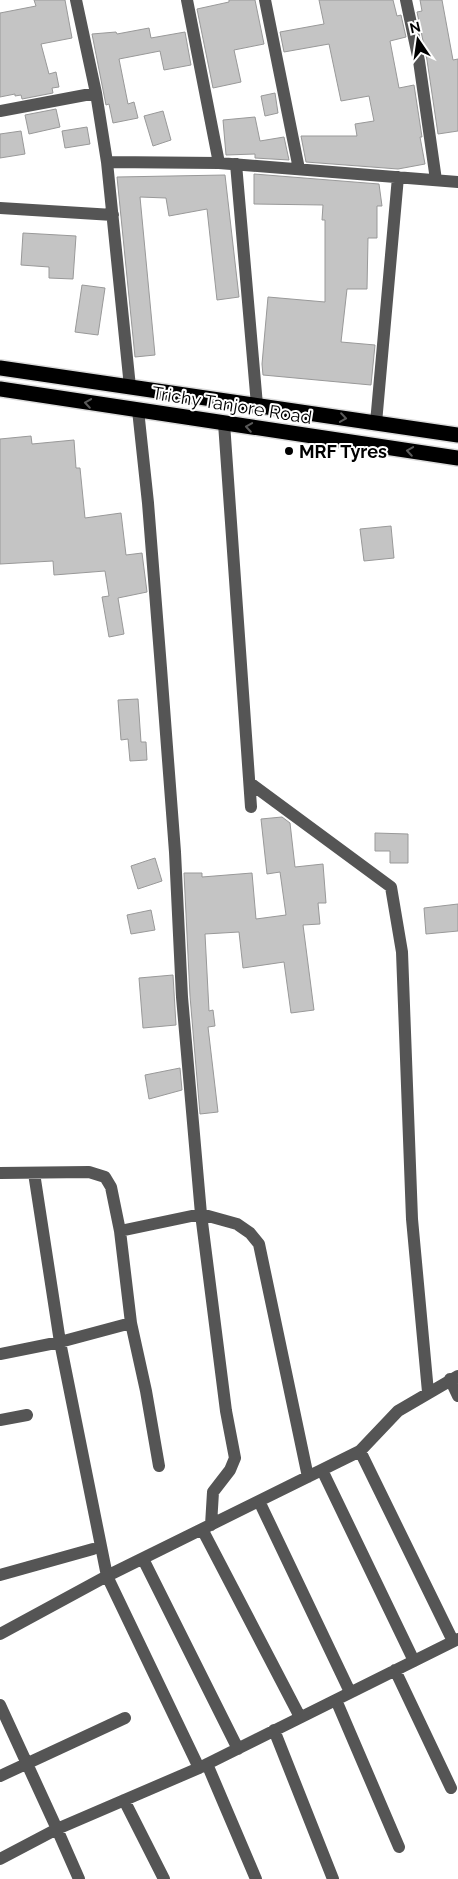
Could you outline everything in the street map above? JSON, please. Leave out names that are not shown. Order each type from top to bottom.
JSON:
[{"type":"highway","name":"Trichy Tanjore Road","points":[[0,368],[458,435]]},
{"type":"highway","name":"Trichy Tanjore Road","points":[[0,389],[458,458]]},
{"type":"street","points":[[76,0],[96,94],[107,162],[130,386]]},
{"type":"street","points":[[187,0],[219,163]]},
{"type":"street","points":[[265,0],[299,169]]},
{"type":"street","points":[[406,0],[420,61],[436,180]]},
{"type":"street","points":[[0,112],[96,94]]},
{"type":"street","points":[[107,162],[219,163],[458,182]]},
{"type":"street","points":[[236,164],[257,405]]},
{"type":"street","points":[[376,423],[398,177]]},
{"type":"street","points":[[0,208],[113,215]]},
{"type":"street","points":[[138,410],[148,503],[158,629],[174,843],[182,996],[201,1214],[226,1411],[235,1458],[230,1470],[213,1492],[207,1527],[300,1718]]},
{"type":"street","points":[[224,423],[251,807]]},
{"type":"street","points":[[250,783],[391,887],[402,952],[412,1219],[428,1392]]},
{"type":"street","points":[[0,1173],[89,1172],[105,1177],[111,1187],[120,1231],[131,1323],[146,1391],[159,1466]]},
{"type":"street","points":[[34,1173],[60,1342],[107,1576],[203,1766],[256,1879]]},
{"type":"street","points":[[120,1231],[201,1214],[237,1224],[250,1233],[259,1244],[308,1477]]},
{"type":"street","points":[[0,1354],[60,1342],[131,1323]]},
{"type":"street","points":[[0,1634],[107,1576],[360,1451],[398,1411],[454,1377],[458,1396]]},
{"type":"street","points":[[0,1420],[27,1414]]},
{"type":"street","points":[[0,1859],[57,1830],[203,1766],[456,1640],[360,1451]]},
{"type":"street","points":[[322,1470],[414,1661]]},
{"type":"street","points":[[259,1501],[350,1692]]},
{"type":"street","points":[[0,1575],[93,1549]]},
{"type":"street","points":[[143,1559],[238,1748]]},
{"type":"street","points":[[395,1670],[451,1788]]},
{"type":"street","points":[[336,1700],[399,1847]]},
{"type":"street","points":[[0,1706],[79,1879]]},
{"type":"street","points":[[0,1776],[125,1718]]},
{"type":"street","points":[[274,1730],[333,1879]]},
{"type":"street","points":[[124,1800],[163,1879]]},
{"type":"building","points":[[34,0],[65,0],[72,38],[41,44],[49,74],[56,72],[59,87],[52,88],[53,93],[22,99],[21,95],[15,96],[15,94],[0,97],[0,13],[36,6]]},
{"type":"building","points":[[229,0],[255,0],[264,44],[234,50],[241,82],[213,88],[197,9],[229,2]]},
{"type":"building","points":[[319,0],[393,0],[397,16],[401,15],[406,37],[390,41],[399,88],[414,85],[425,164],[398,169],[306,162],[301,136],[357,136],[355,124],[374,121],[369,96],[341,101],[329,44],[284,52],[280,32],[324,24]]},
{"type":"building","points":[[420,0],[442,0],[453,60],[458,59],[458,131],[438,134],[427,60],[417,12],[422,11]]},
{"type":"building","points":[[149,28],[151,38],[185,32],[191,65],[164,70],[160,51],[119,59],[128,104],[134,102],[138,118],[113,123],[109,104],[106,105],[92,34],[116,32],[117,34]]},
{"type":"building","points":[[275,93],[278,113],[265,116],[261,96]]},
{"type":"building","points":[[56,109],[60,127],[29,134],[25,115]]},
{"type":"building","points":[[163,111],[171,140],[153,146],[144,116]]},
{"type":"building","points":[[255,117],[260,141],[284,137],[289,160],[255,158],[255,154],[226,155],[223,120]]},
{"type":"building","points":[[87,127],[90,144],[65,148],[62,131]]},
{"type":"building","points":[[21,131],[25,154],[0,158],[0,134]]},
{"type":"building","points":[[254,174],[379,184],[382,206],[377,206],[377,238],[368,238],[367,289],[347,289],[341,342],[375,345],[371,385],[263,375],[262,364],[268,297],[325,302],[325,220],[322,220],[323,205],[254,204]]},
{"type":"building","points":[[225,175],[239,297],[217,300],[207,209],[169,216],[166,198],[140,197],[155,355],[135,357],[117,177]]},
{"type":"building","points":[[23,233],[76,236],[73,279],[49,278],[49,267],[21,265]]},
{"type":"building","points":[[82,285],[105,288],[98,335],[75,332]]},
{"type":"building","points":[[31,436],[32,444],[74,440],[76,468],[80,468],[85,518],[121,513],[126,555],[142,553],[147,592],[118,598],[124,634],[109,637],[102,597],[109,596],[105,571],[54,575],[53,561],[0,564],[0,439]]},
{"type":"building","points":[[391,526],[394,558],[364,561],[360,529]]},
{"type":"building","points":[[138,699],[141,742],[146,742],[147,760],[130,761],[128,739],[121,740],[118,700]]},
{"type":"building","points":[[282,817],[290,823],[295,867],[323,864],[326,903],[318,903],[320,924],[303,925],[314,1010],[291,1013],[284,962],[243,968],[239,932],[205,934],[209,1011],[213,1010],[215,1026],[208,1027],[218,1112],[200,1114],[190,996],[184,873],[202,873],[202,877],[252,873],[256,919],[286,915],[280,872],[267,874],[261,819]]},
{"type":"building","points":[[375,833],[408,834],[408,863],[390,863],[390,851],[375,851]]},
{"type":"building","points":[[155,858],[162,881],[138,889],[131,866]]},
{"type":"building","points":[[458,904],[458,931],[426,934],[424,908]]},
{"type":"building","points":[[151,910],[155,930],[131,934],[127,915]]},
{"type":"building","points":[[173,975],[176,1025],[143,1028],[139,978]]},
{"type":"building","points":[[180,1068],[182,1090],[149,1099],[145,1075]]},
{"type":"place","name":"MRF Tyres","points":[[289,451]]}]
